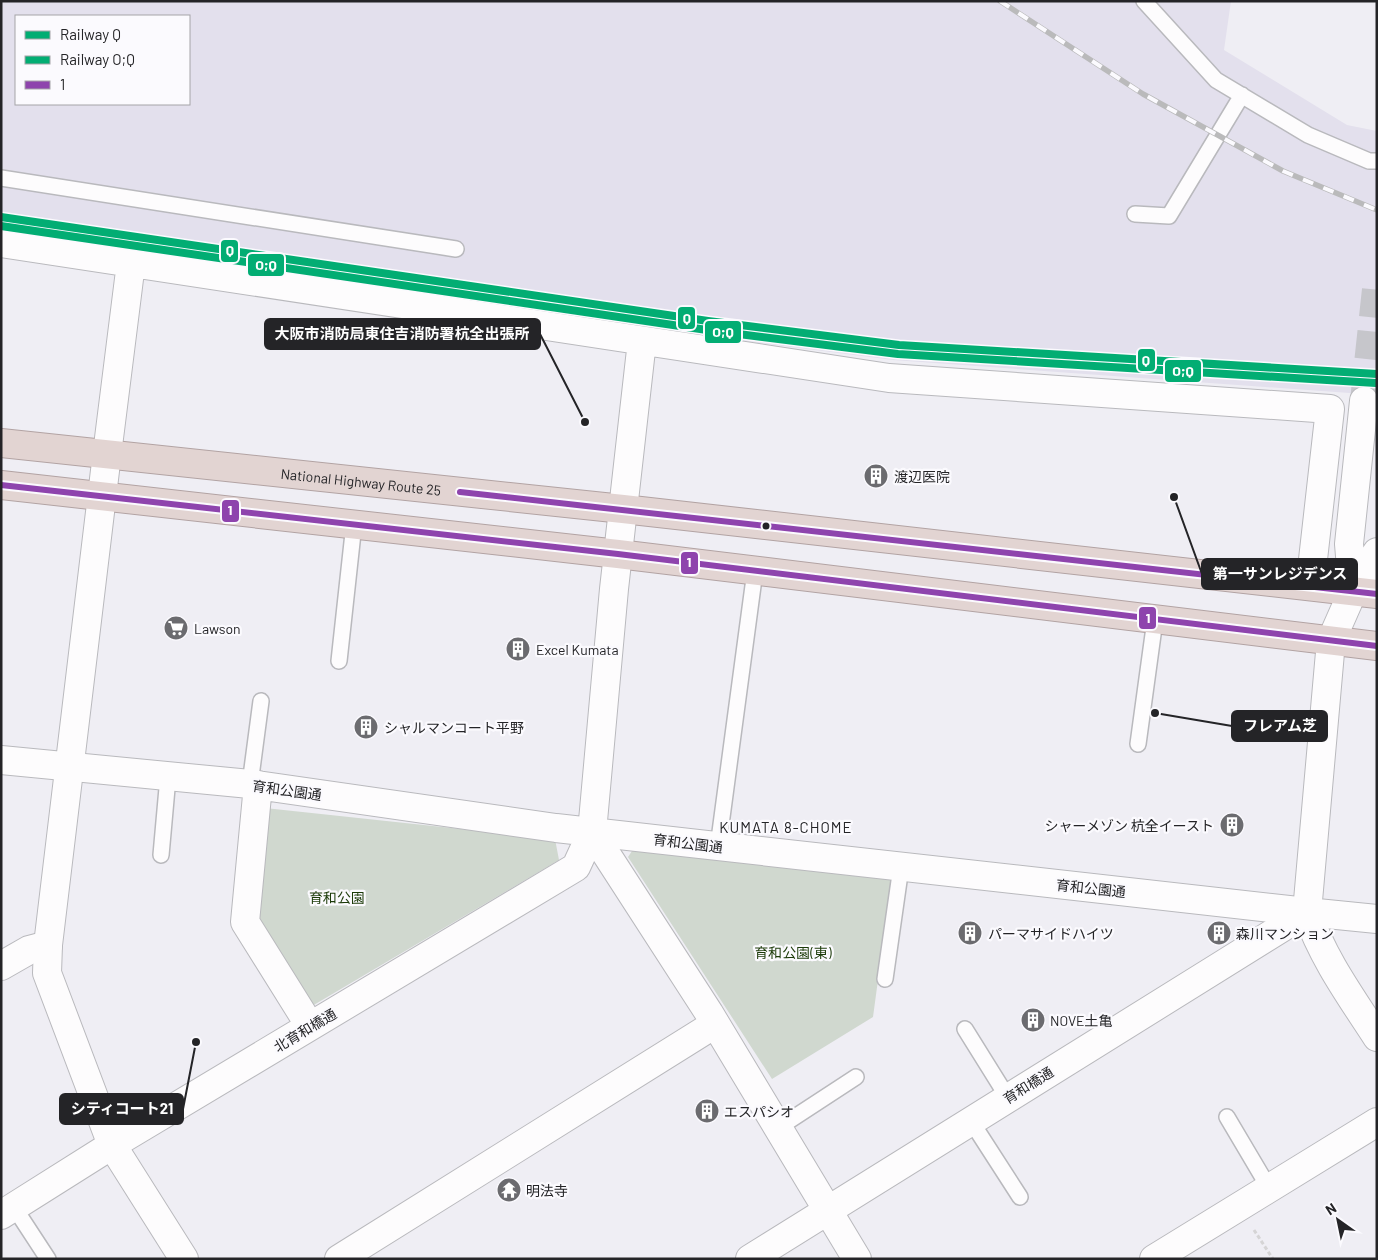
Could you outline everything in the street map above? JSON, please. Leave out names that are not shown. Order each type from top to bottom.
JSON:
[{"type":"highway","name":"National Highway Route 25","points":[[1,443],[623,509],[1365,593]]},
{"type":"highway","points":[[1,484],[618,554],[1377,646]]},
{"type":"street","points":[[1,243],[890,378],[1330,409],[1310,586]]},
{"type":"street","points":[[131,263],[48,944],[47,973],[112,1145],[184,1259]]},
{"type":"street","name":"北育和橋通","points":[[7,1211],[112,1145],[576,867],[592,832],[618,554],[642,341]]},
{"type":"street","points":[[1364,401],[1349,544],[1365,593]]},
{"type":"street","points":[[1377,552],[1365,593],[1332,641],[1306,912],[1314,933],[1329,962],[1377,1037]]},
{"type":"street","name":"育和公園通","points":[[1,760],[255,785],[592,832],[1377,919]]},
{"type":"street","points":[[255,785],[244,922],[310,1026]]},
{"type":"street","points":[[592,832],[715,1024],[857,1259]]},
{"type":"street","name":"育和橋通","points":[[750,1259],[1306,912]]},
{"type":"street","points":[[1,966],[29,950],[48,944]]},
{"type":"street","points":[[339,1259],[715,1024]]},
{"type":"street","points":[[1169,1255],[1240,1206],[1377,1122]]},
{"type":"lane","points":[[1144,1],[1216,80],[1308,135],[1370,161],[1377,160]]},
{"type":"lane","points":[[1135,214],[1169,216],[1242,95]]},
{"type":"lane","points":[[1,178],[456,249]]},
{"type":"lane","points":[[339,661],[354,524]]},
{"type":"lane","points":[[718,847],[756,571]]},
{"type":"lane","points":[[1138,744],[1155,620]]},
{"type":"lane","points":[[255,785],[261,701]]},
{"type":"lane","points":[[161,854],[168,777]]},
{"type":"lane","points":[[885,979],[901,867]]},
{"type":"lane","points":[[965,1029],[1008,1098]]},
{"type":"lane","points":[[778,1128],[856,1077]]},
{"type":"lane","points":[[1227,1118],[1269,1188]]},
{"type":"lane","points":[[971,1121],[1020,1197]]},
{"type":"lane","points":[[7,1211],[48,1259]]},
{"type":"path","points":[[1240,1206],[1273,1259]]},
{"type":"shaded area","points":[[1,1],[1231,1],[1224,50],[1347,125],[1377,131],[1377,395],[893,360],[628,326],[1,232]]},
{"type":"green space","name":"育和公園","points":[[265,808],[555,839],[559,860],[307,1009],[253,921]]},
{"type":"green space","name":"育和公園(東)","points":[[636,845],[892,876],[873,1017],[772,1079],[628,857]]},
{"type":"tunnel","points":[[1364,401],[1377,280]]},
{"type":"railway","points":[[1000,1],[1143,94],[1283,171],[1377,210]]},
{"type":"rail line","name":"Q","points":[[1,217],[708,321],[899,345],[1377,374]]},
{"type":"rail line","name":"O;Q","points":[[1,226],[707,330],[898,354],[1376,383]]},
{"type":"transit line","name":"1","points":[[1,485],[618,554],[1377,646]]},
{"type":"transit line","name":"1","points":[[460,492],[1377,594]]},
{"type":"place","name":"大阪市消防局東住吉消防署杭全出張所","points":[[585,422]]},
{"type":"place","name":"渡辺医院","points":[[876,476]]},
{"type":"place","name":"第一サンレジデンス","points":[[1174,497]]},
{"type":"place","name":"Lawson","points":[[176,628]]},
{"type":"place","name":"Excel Kumata","points":[[518,649]]},
{"type":"place","name":"フレアム芝","points":[[1155,713]]},
{"type":"place","name":"シャルマンコート平野","points":[[366,727]]},
{"type":"place","name":"シャーメゾン 杭全イースト","points":[[1232,825]]},
{"type":"place","name":"パーマサイドハイツ","points":[[970,933]]},
{"type":"place","name":"森川マンション","points":[[1219,933]]},
{"type":"place","name":"NOVE土亀","points":[[1033,1020]]},
{"type":"place","name":"シティコート21","points":[[196,1042]]},
{"type":"place","name":"エスパシオ","points":[[707,1111]]},
{"type":"place","name":"明法寺","points":[[509,1190]]},
{"type":"district","name":"KUMATA 8-CHOME","points":[[786,827]]}]
